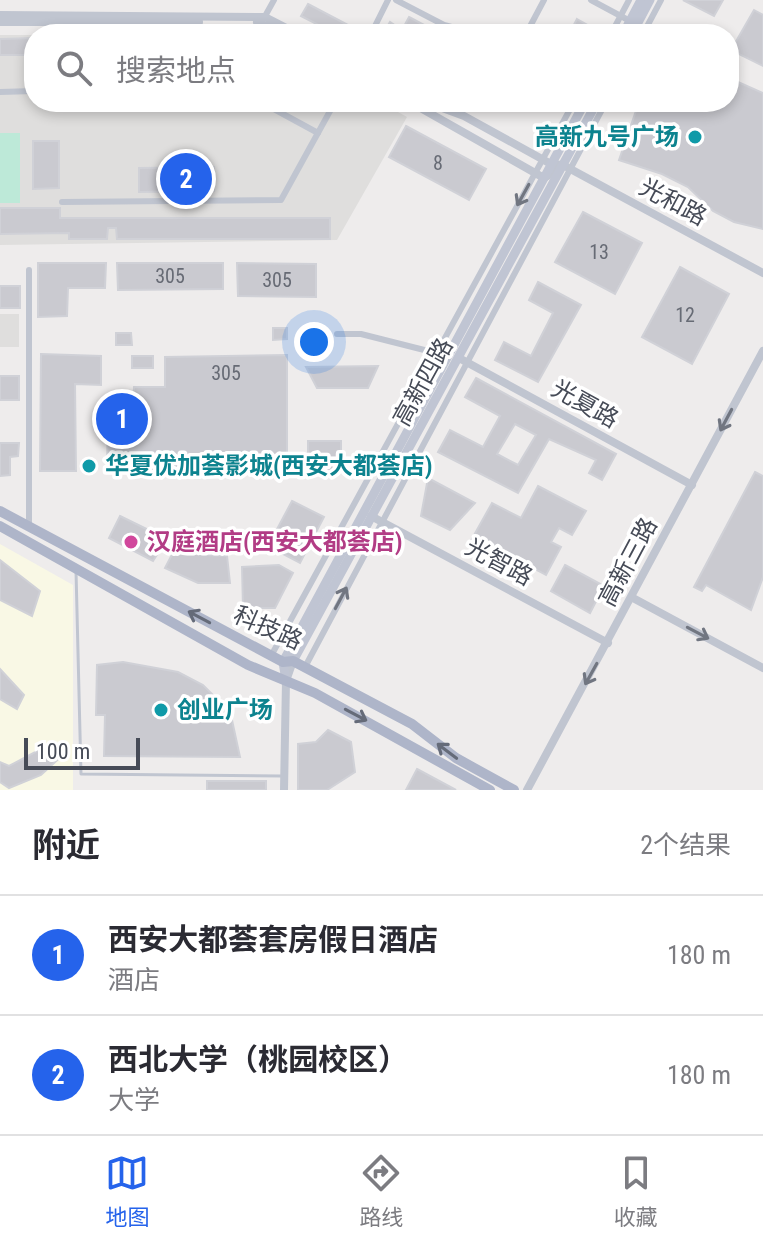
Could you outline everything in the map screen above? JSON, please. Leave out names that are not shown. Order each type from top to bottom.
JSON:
[{"type":"main road","points":[[624,24],[625,18],[641,0]]},
{"type":"main road","points":[[637,24],[650,0]]},
{"type":"main road","name":"高新四路","points":[[288,662],[371,516],[540,175],[579,112]]},
{"type":"main road","name":"高新四路","points":[[288,662],[452,357],[567,167],[592,112]]},
{"type":"main road","name":"科技路","points":[[0,511],[271,656],[305,667],[412,724],[456,758],[514,790]]},
{"type":"main road","name":"科技路","points":[[0,526],[248,665],[408,743],[490,790]]},
{"type":"main road","points":[[286,681],[288,662]]},
{"type":"street","points":[[264,19],[274,0]]},
{"type":"street","points":[[376,24],[388,0]]},
{"type":"street","points":[[396,0],[442,24]]},
{"type":"street","points":[[531,24],[544,0]]},
{"type":"street","points":[[591,0],[625,18]]},
{"type":"street","points":[[620,24],[625,18],[629,0]]},
{"type":"street","points":[[648,24],[661,0]]},
{"type":"street","points":[[0,15],[264,19],[275,24]]},
{"type":"street","points":[[0,22],[264,19],[271,24]]},
{"type":"street","points":[[0,92],[24,91]]},
{"type":"street","points":[[279,112],[318,133]]},
{"type":"street","points":[[62,202],[281,200],[330,112]]},
{"type":"street","points":[[428,112],[540,175],[567,167],[600,112]]},
{"type":"street","points":[[453,112],[547,162],[567,167]]},
{"type":"street","points":[[547,162],[570,112]]},
{"type":"street","name":"光和路","points":[[567,167],[763,273]]},
{"type":"street","points":[[29,270],[29,527]]},
{"type":"street","points":[[337,334],[361,334],[452,357]]},
{"type":"street","name":"高新三路","points":[[527,790],[633,598],[763,351]]},
{"type":"street","points":[[305,667],[382,522],[452,357]]},
{"type":"street","points":[[271,656],[452,357]]},
{"type":"street","name":"光夏路","points":[[452,357],[692,485]]},
{"type":"street","name":"光智路","points":[[371,516],[608,643]]},
{"type":"street","points":[[633,598],[763,668]]},
{"type":"street","points":[[284,790],[286,681]]},
{"type":"lane","points":[[76,567],[81,774],[284,776]]},
{"type":"shaded area","points":[[0,35],[24,35],[24,112],[398,112],[407,117],[337,240],[0,245]]},
{"type":"shaded area","points":[[0,314],[19,314],[19,347],[0,347]]},
{"type":"shaded area","points":[[0,544],[73,585],[73,790],[0,790]]},
{"type":"green space","points":[[0,133],[20,133],[20,203],[0,203]]},
{"type":"building","points":[[683,0],[723,0],[714,16]]},
{"type":"building","points":[[308,4],[346,24],[317,24],[301,16]]},
{"type":"building","points":[[754,10],[763,15],[763,66],[739,54],[739,36]]},
{"type":"building","points":[[409,17],[422,24],[405,24]]},
{"type":"building","points":[[24,38],[24,55],[0,55],[0,39]]},
{"type":"building","name":"高新九号广场","points":[[739,82],[763,93],[763,229],[734,222],[713,211],[688,187],[662,174],[619,160],[636,112],[739,112]]},
{"type":"building","points":[[406,126],[486,169],[469,200],[389,157]]},
{"type":"building","points":[[33,141],[59,141],[59,188],[33,189]]},
{"type":"building","points":[[214,167],[214,191],[139,192],[139,168]]},
{"type":"building","points":[[0,208],[60,208],[60,218],[330,218],[330,239],[117,239],[116,228],[108,228],[107,239],[69,239],[69,233],[0,234]]},
{"type":"building","points":[[583,212],[642,243],[615,294],[555,262]]},
{"type":"building","points":[[38,263],[106,263],[105,288],[68,288],[67,316],[38,317]]},
{"type":"building","points":[[117,263],[223,263],[223,289],[118,290]]},
{"type":"building","points":[[237,263],[316,264],[316,297],[238,296]]},
{"type":"building","points":[[680,267],[729,294],[692,364],[642,337]]},
{"type":"building","points":[[538,282],[581,305],[538,382],[495,360],[504,342],[531,356],[553,313],[529,300]]},
{"type":"building","points":[[0,286],[20,286],[20,308],[0,308]]},
{"type":"building","points":[[273,328],[287,328],[287,339],[273,340]]},
{"type":"building","points":[[116,333],[131,333],[132,345],[116,345]]},
{"type":"building","points":[[41,354],[101,356],[101,385],[75,384],[76,471],[40,471]]},
{"type":"building","points":[[287,355],[287,471],[107,471],[108,407],[133,408],[134,387],[165,387],[165,357]]},
{"type":"building","points":[[132,356],[153,356],[153,368],[132,368]]},
{"type":"building","points":[[378,366],[368,388],[317,388],[306,367]]},
{"type":"building","points":[[0,376],[19,376],[19,400],[0,400]]},
{"type":"building","points":[[476,378],[616,454],[602,480],[589,473],[596,460],[549,439],[518,493],[438,452],[450,430],[483,447],[500,416],[465,397]],"holes":[[[515,424],[536,435],[518,465],[497,454]]]},
{"type":"building","points":[[308,441],[341,441],[341,472],[308,472]]},
{"type":"building","points":[[0,443],[19,443],[18,456],[10,457],[10,475],[0,476]]},
{"type":"building","points":[[755,472],[763,476],[763,577],[751,610],[706,585],[702,591],[694,587]]},
{"type":"building","points":[[428,478],[475,503],[450,530],[421,516]]},
{"type":"building","points":[[538,486],[586,511],[572,535],[559,528],[551,542],[561,547],[546,575],[488,544],[484,552],[469,544],[492,503],[521,518]]},
{"type":"building","points":[[292,501],[324,517],[300,563],[268,546]]},
{"type":"building","points":[[120,516],[167,539],[153,561],[109,538]]},
{"type":"building","points":[[178,543],[207,555],[227,556],[230,583],[198,583],[165,568]]},
{"type":"building","points":[[0,560],[40,591],[32,616],[0,600]]},
{"type":"building","points":[[279,565],[293,573],[275,608],[243,608],[242,567]]},
{"type":"building","points":[[565,565],[604,586],[590,613],[551,591]]},
{"type":"building","name":"创业广场","points":[[123,662],[178,672],[203,685],[224,706],[232,720],[240,757],[104,756],[105,715],[96,715],[97,665]]},
{"type":"building","points":[[0,669],[24,695],[17,709],[0,699]]},
{"type":"building","points":[[328,730],[351,742],[355,772],[327,790],[298,790],[298,744],[316,742]]},
{"type":"building","points":[[54,742],[65,753],[41,775],[9,788],[0,782],[0,762],[9,766]]},
{"type":"building","points":[[417,769],[456,790],[406,790]]},
{"type":"building","points":[[207,781],[266,781],[266,790],[207,790]]},
{"type":"place","name":"高新九号广场","points":[[695,137]]},
{"type":"place","name":"西北大学（桃园校区）","points":[[186,179]]},
{"type":"place","name":"西安大都荟套房假日酒店","points":[[122,419]]},
{"type":"place","name":"华夏优加荟影城(西安大都荟店)","points":[[89,466]]},
{"type":"place","name":"汉庭酒店(西安大都荟店)","points":[[131,542]]},
{"type":"place","name":"创业广场","points":[[161,710]]}]
